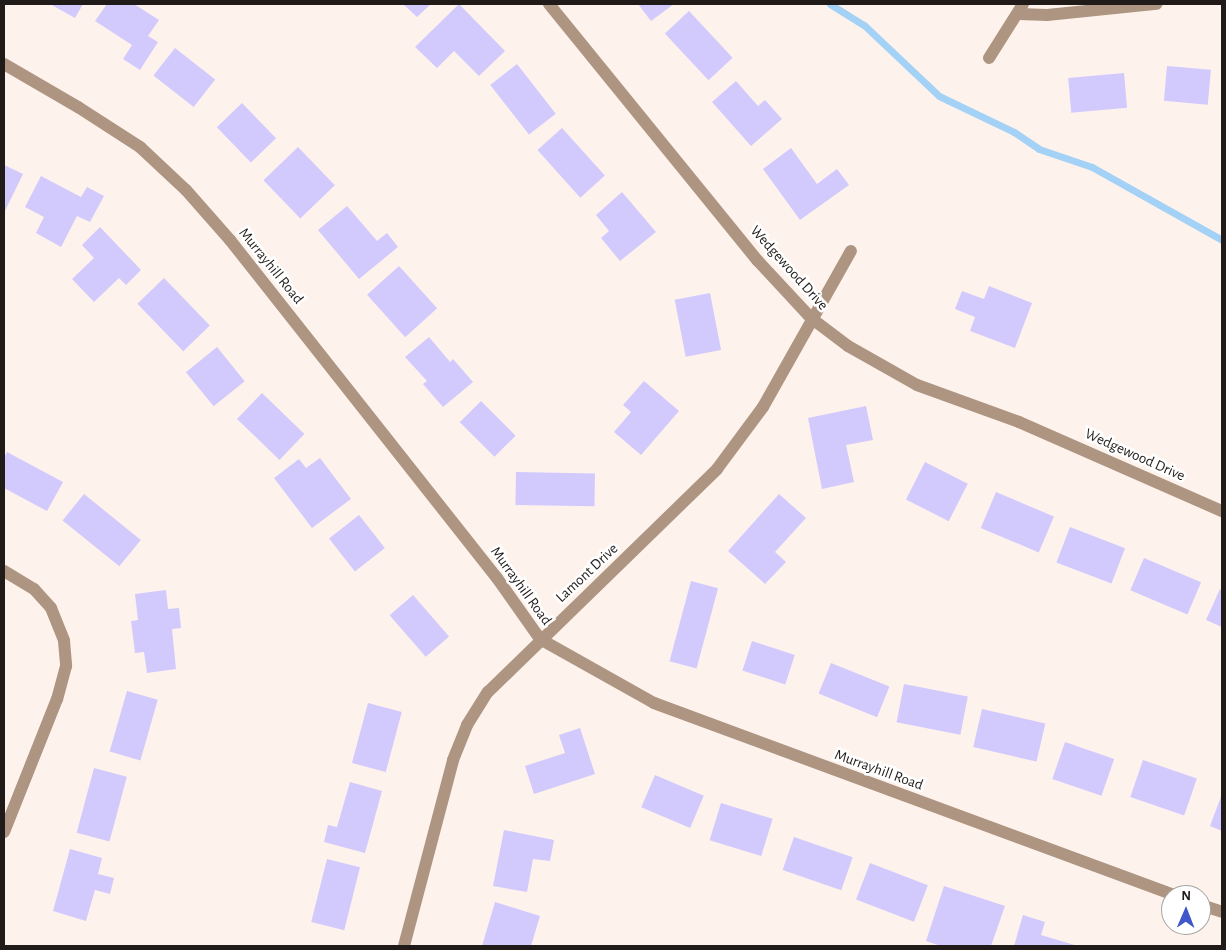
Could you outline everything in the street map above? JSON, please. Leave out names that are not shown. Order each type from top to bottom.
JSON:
[{"type":"street","name":"Wedgewood Drive","points":[[549,4],[758,262],[810,318],[848,346],[917,385],[1019,422],[1222,511]]},
{"type":"street","points":[[989,58],[1021,9],[1047,16],[1156,4]]},
{"type":"street","name":"Murrayhill Road","points":[[4,64],[78,107],[140,147],[186,190],[230,240],[491,570],[540,639],[654,703],[1161,890]]},
{"type":"street","name":"Lamont Drive","points":[[404,946],[453,760],[467,725],[500,678],[717,469],[763,407],[810,318],[851,250]]},
{"type":"street","points":[[4,571],[34,589],[51,608],[63,636],[66,666],[57,699],[4,832]]},
{"type":"building","points":[[50,4],[83,4],[75,18]]},
{"type":"building","points":[[107,4],[134,4],[159,20],[148,36],[158,42],[140,70],[123,59],[132,45],[95,21]]},
{"type":"building","points":[[403,4],[431,4],[417,17]]},
{"type":"building","points":[[459,4],[505,51],[479,76],[454,51],[437,68],[415,47]]},
{"type":"building","points":[[638,4],[674,4],[651,21]]},
{"type":"building","points":[[689,11],[733,58],[709,80],[665,34]]},
{"type":"building","points":[[175,48],[215,79],[194,107],[153,76]]},
{"type":"building","points":[[517,64],[556,114],[529,135],[490,85]]},
{"type":"building","points":[[1167,66],[1211,70],[1208,105],[1164,101]]},
{"type":"building","points":[[1124,73],[1127,108],[1071,113],[1068,78]]},
{"type":"building","points":[[736,81],[758,106],[765,100],[782,119],[751,146],[712,102]]},
{"type":"building","points":[[242,103],[276,138],[251,163],[217,127]]},
{"type":"building","points":[[562,128],[605,176],[580,198],[537,150]]},
{"type":"building","points":[[298,147],[335,185],[300,218],[263,180]]},
{"type":"building","points":[[791,148],[817,184],[837,169],[849,185],[800,220],[763,169]]},
{"type":"building","points":[[4,165],[23,174],[4,213]]},
{"type":"building","points":[[41,176],[81,197],[87,187],[104,196],[90,222],[77,216],[61,247],[36,233],[44,217],[25,207]]},
{"type":"building","points":[[622,192],[656,232],[620,261],[601,238],[609,231],[596,215]]},
{"type":"building","points":[[347,206],[377,241],[387,233],[398,247],[359,279],[318,230]]},
{"type":"building","points":[[100,227],[141,270],[126,285],[119,278],[94,302],[72,279],[94,258],[82,245]]},
{"type":"building","points":[[399,266],[437,308],[405,337],[367,295]]},
{"type":"building","points":[[164,278],[210,325],[183,351],[137,304]]},
{"type":"building","points":[[989,286],[1032,303],[1015,348],[970,331],[975,317],[955,309],[962,291],[984,299]]},
{"type":"building","points":[[710,293],[721,350],[686,357],[675,300]]},
{"type":"building","points":[[429,337],[450,362],[453,359],[473,382],[443,407],[423,384],[427,381],[405,357]]},
{"type":"building","points":[[217,347],[245,381],[214,406],[186,372]]},
{"type":"building","points":[[644,381],[679,411],[641,455],[614,432],[631,412],[623,405]]},
{"type":"building","points":[[262,393],[304,434],[279,460],[237,419]]},
{"type":"building","points":[[481,401],[516,436],[494,457],[460,422]]},
{"type":"building","points":[[866,406],[873,440],[846,445],[854,482],[822,489],[808,418]]},
{"type":"building","points":[[7,452],[63,482],[47,511],[4,488],[4,458]]},
{"type":"building","points":[[320,458],[351,499],[312,528],[274,478],[299,459],[306,468]]},
{"type":"building","points":[[925,462],[968,484],[949,521],[906,499]]},
{"type":"building","points":[[516,472],[595,473],[594,506],[515,505]]},
{"type":"building","points":[[996,492],[1054,517],[1039,553],[981,528]]},
{"type":"building","points":[[84,494],[141,540],[119,566],[63,520]]},
{"type":"building","points":[[779,494],[806,518],[775,552],[786,562],[765,584],[728,551]]},
{"type":"building","points":[[359,515],[385,548],[355,571],[329,538]]},
{"type":"building","points":[[1070,527],[1125,548],[1111,584],[1056,562]]},
{"type":"building","points":[[1144,558],[1201,582],[1187,614],[1130,590]]},
{"type":"building","points":[[691,581],[718,588],[697,668],[670,661]]},
{"type":"building","points":[[1220,589],[1222,590],[1222,627],[1206,620]]},
{"type":"building","points":[[166,590],[168,609],[179,608],[181,628],[172,629],[176,669],[147,673],[144,652],[135,653],[131,621],[138,620],[135,594]]},
{"type":"building","points":[[413,595],[449,637],[426,657],[390,615]]},
{"type":"building","points":[[752,641],[795,655],[785,684],[742,670]]},
{"type":"building","points":[[831,663],[889,687],[877,717],[819,694]]},
{"type":"building","points":[[904,684],[968,696],[960,735],[897,722]]},
{"type":"building","points":[[127,691],[158,700],[140,760],[110,752]]},
{"type":"building","points":[[368,703],[402,712],[386,772],[352,763]]},
{"type":"building","points":[[982,709],[1045,724],[1037,762],[973,747]]},
{"type":"building","points":[[580,728],[595,774],[534,794],[525,766],[565,753],[559,735]]},
{"type":"building","points":[[1065,742],[1114,759],[1101,796],[1052,779]]},
{"type":"building","points":[[1143,760],[1197,779],[1184,815],[1130,797]]},
{"type":"building","points":[[94,768],[127,777],[110,842],[77,833]]},
{"type":"building","points":[[655,775],[704,796],[690,828],[641,807]]},
{"type":"building","points":[[350,782],[382,791],[365,853],[324,842],[328,825],[337,827]]},
{"type":"building","points":[[1222,794],[1222,831],[1210,826]]},
{"type":"building","points":[[721,803],[773,819],[761,856],[710,840]]},
{"type":"building","points":[[504,830],[554,840],[550,861],[533,859],[527,892],[493,886]]},
{"type":"building","points":[[794,837],[853,857],[841,890],[783,870]]},
{"type":"building","points":[[70,849],[102,858],[98,874],[114,878],[110,894],[95,890],[86,921],[53,911]]},
{"type":"building","points":[[327,859],[360,867],[344,930],[311,922]]},
{"type":"building","points":[[870,863],[928,885],[914,922],[856,899]]},
{"type":"building","points":[[944,886],[1005,906],[991,946],[941,946],[926,941]]},
{"type":"building","points":[[495,902],[540,916],[531,946],[482,946]]},
{"type":"building","points":[[1023,915],[1045,922],[1041,935],[1078,946],[1014,946]]},
{"type":"waterway","points":[[830,4],[864,25],[939,96],[1014,132],[1039,149],[1092,167],[1222,240]]}]
